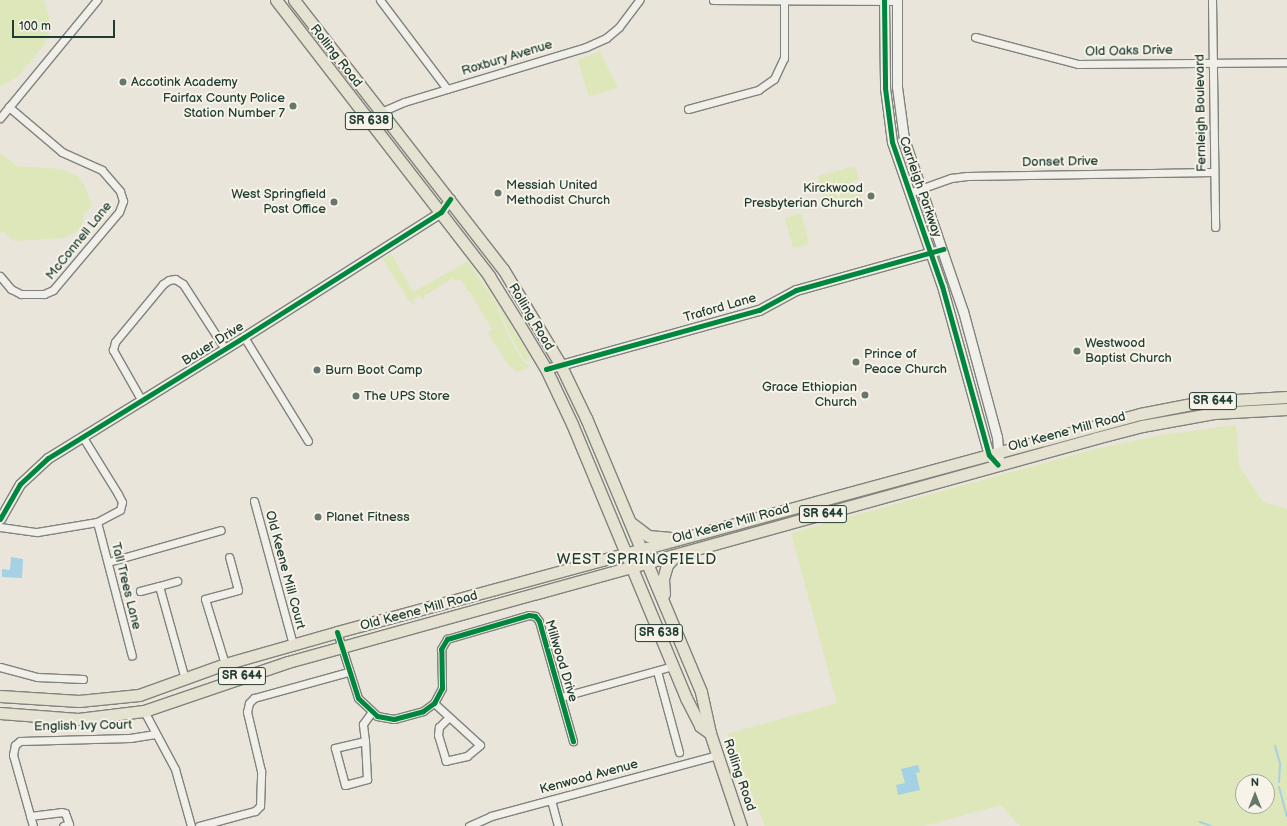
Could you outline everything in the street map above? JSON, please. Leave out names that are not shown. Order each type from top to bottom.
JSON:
[{"type":"main road","name":"Rolling Road","points":[[276,0],[489,276],[546,369],[700,726],[710,733]]},
{"type":"main road","name":"Rolling Road","points":[[294,0],[503,269],[560,364],[586,418],[701,692],[710,733],[742,826]]},
{"type":"main road","name":"Old Keene Mill Road","points":[[0,696],[79,701],[107,700],[139,695],[225,664],[337,632],[688,538],[1151,411],[1214,401],[1287,397]]},
{"type":"main road","name":"Old Keene Mill Road","points":[[0,713],[78,719],[144,711],[229,680],[342,647],[631,567],[686,550],[1167,421],[1214,413],[1287,409]]},
{"type":"main road","points":[[628,520],[648,536],[688,538]]},
{"type":"main road","points":[[664,605],[663,579],[668,562],[674,556],[686,550]]},
{"type":"street","points":[[0,118],[97,0]]},
{"type":"street","points":[[380,0],[447,89]]},
{"type":"street","name":"Roxbury Avenue","points":[[367,118],[447,89],[586,47],[606,38],[619,27],[639,0]]},
{"type":"street","points":[[713,0],[897,1]]},
{"type":"street","name":"Fernleigh Boulevard","points":[[1212,0],[1215,227]]},
{"type":"street","points":[[688,109],[758,90],[774,79],[784,58],[784,1]]},
{"type":"street","name":"Carrleigh Parkway","points":[[884,1],[887,117],[896,156],[931,253],[995,453]]},
{"type":"street","name":"Carrleigh Parkway","points":[[897,1],[900,115],[908,153],[943,249],[963,310],[998,466]]},
{"type":"street","name":"Old Oaks Drive","points":[[975,37],[1078,64],[1287,62]]},
{"type":"street","name":"McConnell Lane","points":[[0,276],[11,289],[21,294],[41,294],[54,290],[119,212],[123,201],[120,192],[102,170],[62,152],[9,107]]},
{"type":"street","name":"Donset Drive","points":[[909,193],[951,178],[967,176],[1214,172]]},
{"type":"street","name":"Bauer Drive","points":[[0,519],[20,484],[48,458],[142,401],[441,212],[450,199]]},
{"type":"street","name":"Traford Lane","points":[[546,369],[759,310],[796,290],[943,249]]},
{"type":"street","points":[[142,401],[113,350],[115,342],[163,284],[169,280],[175,279],[183,284],[225,349]]},
{"type":"street","points":[[244,337],[308,440]]},
{"type":"street","points":[[0,527],[36,532],[97,522],[114,516],[120,510],[122,502],[82,436]]},
{"type":"street","name":"Old Keene Mill Court","points":[[254,501],[293,645]]},
{"type":"street","name":"Tall Trees Lane","points":[[97,522],[132,656]]},
{"type":"street","points":[[108,562],[221,530]]},
{"type":"street","points":[[225,664],[205,599],[238,590],[229,558]]},
{"type":"street","points":[[140,591],[177,581]]},
{"type":"street","points":[[159,586],[185,679]]},
{"type":"street","name":"Millwood Drive","points":[[434,703],[442,688],[441,649],[447,639],[529,615],[540,621],[573,741]]},
{"type":"street","points":[[337,632],[348,672],[358,698],[371,713],[383,718],[394,719],[423,711],[434,703],[480,745],[468,756],[446,761],[438,735],[439,727],[449,717]]},
{"type":"street","points":[[561,696],[673,666]]},
{"type":"street","points":[[0,667],[37,677],[83,679]]},
{"type":"street","points":[[657,671],[679,752]]},
{"type":"street","points":[[199,826],[255,811],[260,806],[261,771],[247,712],[249,703],[254,698],[348,672]]},
{"type":"street","points":[[144,711],[154,734],[175,769],[191,826]]},
{"type":"street","points":[[365,741],[335,748],[345,785],[367,779],[365,741],[363,724],[371,713]]},
{"type":"street","name":"English Ivy Court","points":[[33,826],[13,755],[15,745],[20,741],[130,738],[154,734]]},
{"type":"street","name":"Kenwood Avenue","points":[[469,826],[491,816],[717,755]]},
{"type":"street","points":[[551,800],[558,826]]},
{"type":"street","points":[[30,816],[61,812],[65,813],[69,824],[63,826]]},
{"type":"green space","points":[[0,0],[44,0],[50,22],[49,34],[42,48],[18,76],[0,87]]},
{"type":"green space","points":[[600,51],[618,88],[589,97],[578,60]]},
{"type":"green space","points":[[0,153],[17,166],[61,169],[77,176],[84,184],[92,206],[84,213],[81,229],[63,238],[14,241],[4,232],[0,233]]},
{"type":"green space","points":[[855,166],[859,179],[851,182],[854,195],[860,193],[861,198],[856,205],[842,200],[824,203],[818,176]]},
{"type":"green space","points":[[801,213],[809,244],[793,248],[785,218]]},
{"type":"green space","points":[[391,253],[413,292],[468,261],[495,302],[509,337],[523,361],[529,366],[528,368],[517,372],[509,366],[488,333],[492,329],[469,291],[463,293],[467,289],[461,280],[456,281],[453,278],[424,296],[425,302],[420,296],[414,299],[415,306],[409,301],[383,259]]},
{"type":"green space","points":[[472,262],[529,355],[530,362],[524,360],[511,336],[496,302]]},
{"type":"green space","points":[[1236,425],[1239,466],[1263,502],[1287,509],[1287,826],[1020,826],[1001,805],[924,826],[765,826],[727,734],[837,703],[791,533],[1095,449],[1162,435]]},
{"type":"water","points":[[11,557],[23,559],[22,578],[2,577],[2,569],[10,570]]},
{"type":"water","points":[[918,765],[920,772],[916,773],[920,790],[898,795],[896,785],[905,783],[901,769]]},
{"type":"waterway","points":[[1275,746],[1280,764],[1279,782]]},
{"type":"waterway","points":[[1279,787],[1287,816]]},
{"type":"waterway","points":[[1200,822],[1211,826]]},
{"type":"cycle path","points":[[884,0],[885,88],[892,142],[942,286],[989,455],[998,465]]},
{"type":"cycle path","points":[[0,519],[20,484],[48,458],[244,337],[441,212],[450,199]]},
{"type":"cycle path","points":[[546,369],[759,310],[796,290],[943,249]]},
{"type":"cycle path","points":[[337,632],[358,698],[377,716],[394,719],[423,711],[434,703],[442,688],[441,649],[447,639],[529,615],[535,616],[539,621],[573,741]]},
{"type":"place","name":"Accotink Academy","points":[[123,82]]},
{"type":"place","name":"Fairfax County Police Station Number 7","points":[[293,106]]},
{"type":"place","name":"Messiah United Methodist Church","points":[[498,193]]},
{"type":"place","name":"Kirckwood Presbyterian Church","points":[[871,196]]},
{"type":"place","name":"West Springfield Post Office","points":[[334,202]]},
{"type":"place","name":"Westwood Baptist Church","points":[[1077,351]]},
{"type":"place","name":"Prince of Peace Church","points":[[856,362]]},
{"type":"place","name":"Burn Boot Camp","points":[[317,370]]},
{"type":"place","name":"Grace Ethiopian Church","points":[[865,395]]},
{"type":"place","name":"The UPS Store","points":[[356,396]]},
{"type":"place","name":"Planet Fitness","points":[[318,517]]},
{"type":"district","name":"WEST SPRINGFIELD","points":[[637,560]]}]
